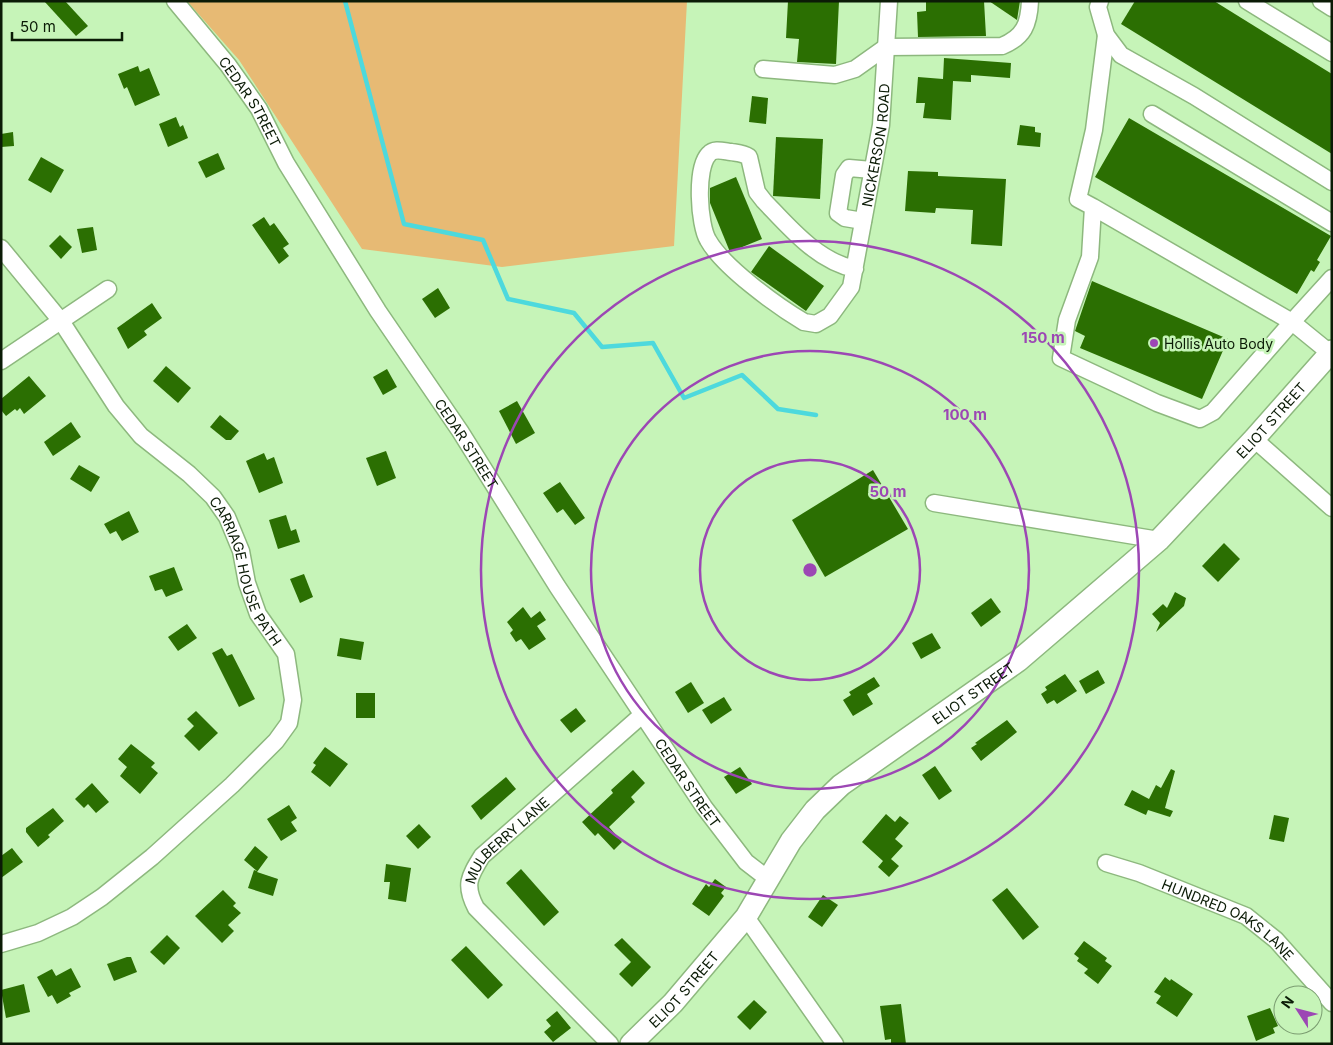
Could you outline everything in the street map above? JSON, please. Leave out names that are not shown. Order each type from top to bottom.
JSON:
[{"type":"main road","name":"ELIOT STREET","points":[[631,1044],[680,995],[746,917],[801,828],[815,810],[841,784],[1018,661],[1159,540],[1254,439],[1331,352]]},
{"type":"street","name":"CEDAR STREET","points":[[175,1],[228,65],[259,108],[286,163],[378,311],[460,431],[557,586],[642,715],[716,823],[746,862],[768,880]]},
{"type":"street","name":"NICKERSON ROAD","points":[[854,269],[841,266],[824,257],[764,201],[757,192],[749,157],[719,150],[709,154],[704,166],[701,189],[704,232],[715,252],[797,318],[811,325],[821,322],[830,316],[851,288],[881,125],[889,1]]},
{"type":"street","points":[[763,69],[835,76],[855,69],[886,47],[1002,46],[1016,40],[1026,27],[1030,1]]},
{"type":"street","points":[[1100,1],[1098,7],[1106,35],[1121,55],[1249,130],[1332,182]]},
{"type":"street","points":[[1247,1],[1332,54]]},
{"type":"street","points":[[1321,1],[1332,8]]},
{"type":"street","points":[[1106,35],[1094,130],[1078,199],[1292,322],[1331,352]]},
{"type":"street","points":[[1152,114],[1332,223]]},
{"type":"street","points":[[863,221],[845,218],[838,213],[844,175],[849,168],[872,170]]},
{"type":"street","points":[[1092,207],[1090,257],[1067,320],[1060,358],[1157,403],[1200,419],[1213,412],[1332,278]]},
{"type":"street","name":"CARRIAGE HOUSE PATH","points":[[1,248],[61,321],[116,406],[140,436],[189,474],[213,497],[226,517],[241,551],[247,583],[258,614],[286,654],[293,700],[289,723],[276,741],[232,785],[152,857],[102,897],[72,917],[38,933],[1,944]]},
{"type":"street","points":[[1,361],[108,289]]},
{"type":"street","points":[[1254,439],[1332,508]]},
{"type":"street","points":[[934,503],[1159,540]]},
{"type":"street","name":"MULBERRY LANE","points":[[610,1044],[476,908],[470,896],[468,878],[482,856],[642,715]]},
{"type":"street","name":"HUNDRED OAKS LANE","points":[[1106,863],[1246,916],[1276,940],[1332,1003]]},
{"type":"street","points":[[746,917],[835,1044]]},
{"type":"shaded area","points":[[187,1],[687,1],[674,246],[502,267],[362,249],[239,60]]},
{"type":"building","points":[[44,1],[65,1],[88,26],[76,36]]},
{"type":"building","points":[[788,1],[839,1],[836,64],[797,62],[799,39],[786,38]]},
{"type":"building","points":[[926,1],[984,1],[986,36],[918,37],[917,12],[926,11]]},
{"type":"building","points":[[989,1],[1020,1],[1017,20]]},
{"type":"building","points":[[1135,1],[1214,1],[1332,74],[1332,154],[1121,24]]},
{"type":"building","points":[[944,58],[1011,63],[1010,78],[971,75],[971,82],[953,81],[951,120],[923,118],[925,103],[916,103],[918,77],[943,79]]},
{"type":"building","points":[[138,66],[140,72],[149,68],[160,95],[135,106],[127,87],[124,89],[118,74]]},
{"type":"building","points":[[752,96],[768,98],[766,124],[749,122]]},
{"type":"building","points":[[176,117],[180,127],[183,125],[188,138],[168,147],[159,124]]},
{"type":"building","points":[[1129,118],[1331,236],[1317,260],[1320,262],[1314,272],[1311,270],[1297,294],[1095,177]]},
{"type":"building","points":[[1020,125],[1035,127],[1035,132],[1041,133],[1040,147],[1017,145]]},
{"type":"building","points":[[13,132],[14,146],[1,147],[1,134]]},
{"type":"building","points":[[776,137],[823,139],[820,199],[773,196]]},
{"type":"building","points":[[218,153],[225,169],[206,178],[198,162]]},
{"type":"building","points":[[41,157],[64,170],[51,193],[28,180]]},
{"type":"building","points":[[908,171],[938,172],[938,176],[1006,179],[1002,246],[971,244],[973,210],[936,208],[935,213],[905,211]]},
{"type":"building","points":[[736,177],[762,239],[730,252],[710,203],[710,188]]},
{"type":"building","points":[[264,217],[270,226],[274,223],[289,244],[283,248],[289,256],[279,264],[252,225]]},
{"type":"building","points":[[93,227],[97,250],[82,253],[77,229]]},
{"type":"building","points":[[60,235],[72,247],[61,259],[49,246]]},
{"type":"building","points":[[769,246],[824,286],[806,311],[751,272]]},
{"type":"building","name":"Hollis Auto Body","points":[[1092,281],[1228,339],[1202,399],[1080,348],[1085,336],[1075,331]]},
{"type":"building","points":[[438,288],[450,308],[435,318],[422,299]]},
{"type":"building","points":[[152,303],[162,318],[144,331],[147,335],[128,349],[117,328]]},
{"type":"building","points":[[166,366],[191,388],[178,403],[153,381]]},
{"type":"building","points":[[387,369],[397,387],[383,395],[373,377]]},
{"type":"building","points":[[29,376],[46,396],[24,414],[20,408],[17,411],[15,409],[6,416],[1,410],[1,399]]},
{"type":"building","points":[[517,401],[535,433],[516,444],[499,411]]},
{"type":"building","points":[[220,415],[239,431],[231,440],[226,440],[210,427]]},
{"type":"building","points":[[71,422],[81,437],[53,456],[44,442]]},
{"type":"building","points":[[386,451],[396,478],[377,486],[366,458]]},
{"type":"building","points":[[264,453],[267,460],[274,457],[283,483],[259,493],[246,461]]},
{"type":"building","points":[[79,465],[100,477],[91,492],[70,479]]},
{"type":"building","points":[[873,470],[908,529],[825,577],[792,520]]},
{"type":"building","points":[[560,482],[585,518],[575,525],[563,509],[557,513],[543,493]]},
{"type":"building","points":[[129,511],[139,532],[122,541],[116,531],[110,534],[104,524]]},
{"type":"building","points":[[286,515],[291,531],[296,529],[300,542],[278,549],[269,520]]},
{"type":"building","points":[[1224,543],[1240,559],[1218,582],[1202,566]]},
{"type":"building","points":[[174,567],[183,590],[166,597],[162,589],[155,591],[149,576]]},
{"type":"building","points":[[304,574],[313,597],[300,603],[290,579]]},
{"type":"building","points":[[1175,592],[1186,598],[1184,606],[1156,632],[1160,623],[1152,614],[1163,604],[1167,608]]},
{"type":"building","points":[[991,598],[1001,612],[981,627],[971,613]]},
{"type":"building","points":[[523,607],[531,618],[540,611],[546,620],[537,626],[546,639],[529,650],[521,639],[516,642],[510,633],[513,630],[507,622]]},
{"type":"building","points":[[187,624],[197,638],[178,651],[168,637]]},
{"type":"building","points":[[932,633],[941,648],[921,659],[912,643]]},
{"type":"building","points":[[340,638],[364,642],[361,660],[337,656]]},
{"type":"building","points":[[222,648],[227,656],[232,654],[255,699],[239,707],[212,653]]},
{"type":"building","points":[[1098,670],[1105,683],[1086,694],[1079,681]]},
{"type":"building","points":[[1065,674],[1077,691],[1057,704],[1054,700],[1047,704],[1041,694],[1047,690],[1045,687]]},
{"type":"building","points":[[874,677],[880,686],[867,694],[873,704],[853,716],[843,700],[851,695],[849,692]]},
{"type":"building","points":[[691,682],[704,703],[688,713],[675,692]]},
{"type":"building","points":[[356,693],[375,693],[375,718],[356,718]]},
{"type":"building","points":[[724,697],[732,710],[711,724],[702,710]]},
{"type":"building","points":[[576,708],[586,721],[571,733],[560,720]]},
{"type":"building","points":[[196,711],[218,733],[199,751],[184,736],[194,726],[187,719]]},
{"type":"building","points":[[1007,720],[1017,732],[981,761],[971,748]]},
{"type":"building","points":[[131,744],[155,763],[151,767],[158,773],[140,794],[120,776],[127,767],[118,759]]},
{"type":"building","points":[[325,747],[348,764],[330,787],[311,772],[316,765],[313,763]]},
{"type":"building","points":[[935,766],[952,791],[939,800],[922,775]]},
{"type":"building","points":[[740,767],[752,784],[736,794],[724,777]]},
{"type":"building","points":[[1171,769],[1175,771],[1165,808],[1173,811],[1170,817],[1148,810],[1146,815],[1124,805],[1132,790],[1149,799],[1156,785],[1161,788]]},
{"type":"building","points":[[633,770],[645,783],[631,797],[635,802],[609,827],[622,842],[614,850],[598,833],[595,836],[582,822],[613,793],[611,790]]},
{"type":"building","points":[[506,777],[516,789],[481,820],[471,806]]},
{"type":"building","points":[[92,783],[109,802],[96,813],[88,804],[84,808],[75,799]]},
{"type":"building","points":[[289,805],[297,818],[291,822],[297,831],[281,841],[267,819]]},
{"type":"building","points":[[53,808],[64,821],[38,847],[26,832],[26,828]]},
{"type":"building","points":[[886,814],[895,822],[900,816],[909,823],[895,839],[903,846],[891,859],[899,866],[889,877],[878,867],[883,861],[862,842]]},
{"type":"building","points":[[1274,815],[1289,818],[1284,842],[1269,839]]},
{"type":"building","points":[[419,824],[431,837],[418,849],[406,836]]},
{"type":"building","points":[[255,846],[268,857],[257,872],[278,879],[273,896],[248,888],[254,870],[257,871],[244,860]]},
{"type":"building","points":[[12,848],[23,862],[1,878],[1,856]]},
{"type":"building","points":[[386,864],[411,868],[406,902],[388,899],[390,882],[384,882]]},
{"type":"building","points":[[521,869],[559,912],[544,926],[506,883]]},
{"type":"building","points":[[715,879],[726,887],[721,893],[724,896],[709,916],[692,904],[706,884],[709,887]]},
{"type":"building","points":[[1007,888],[1039,927],[1023,940],[992,900]]},
{"type":"building","points":[[223,890],[236,903],[233,906],[241,913],[228,925],[234,931],[222,943],[195,916]]},
{"type":"building","points":[[823,895],[838,905],[822,927],[808,917]]},
{"type":"building","points":[[167,935],[180,948],[164,965],[150,952]]},
{"type":"building","points":[[622,938],[651,967],[632,987],[619,974],[631,962],[614,945]]},
{"type":"building","points":[[1084,941],[1107,958],[1105,961],[1112,966],[1098,984],[1084,973],[1088,969],[1077,961],[1079,958],[1074,954]]},
{"type":"building","points":[[466,946],[503,985],[488,999],[451,960]]},
{"type":"building","points":[[131,957],[137,972],[114,981],[107,964]]},
{"type":"building","points":[[71,968],[81,987],[69,993],[71,996],[57,1004],[52,995],[48,997],[37,977],[52,969],[56,976]]},
{"type":"building","points":[[1165,977],[1193,994],[1177,1017],[1156,1003],[1161,996],[1154,992]]},
{"type":"building","points":[[24,984],[30,1012],[6,1018],[1,990]]},
{"type":"building","points":[[754,1000],[767,1012],[750,1030],[737,1017]]},
{"type":"building","points":[[901,1004],[906,1044],[891,1044],[891,1039],[885,1040],[880,1006]]},
{"type":"building","points":[[1270,1008],[1273,1015],[1273,1034],[1256,1041],[1247,1016]]},
{"type":"building","points":[[557,1011],[571,1028],[553,1042],[544,1032],[551,1026],[546,1020]]},
{"type":"waterway","points":[[345,1],[404,224],[483,240],[508,299],[574,313],[602,347],[653,343],[684,398],[742,375],[778,409],[816,415]]},
{"type":"place","name":"Hollis Auto Body","points":[[1154,343]]}]
